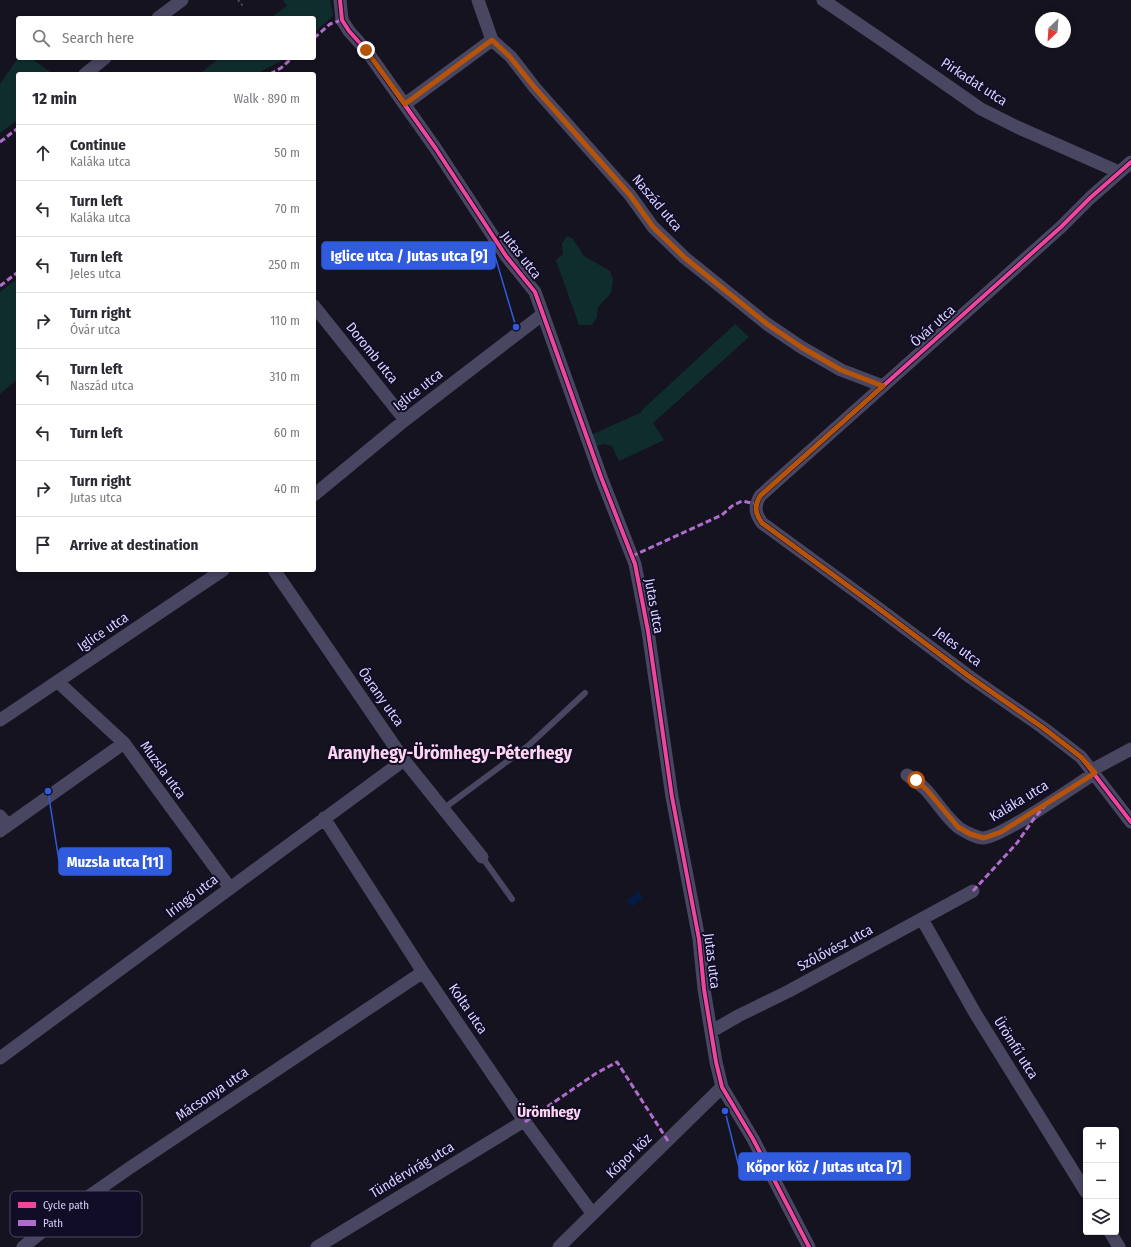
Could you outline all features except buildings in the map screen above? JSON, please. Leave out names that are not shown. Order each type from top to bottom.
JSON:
[{"type":"street","name":"Jutas utca","points":[[340,0],[342,20],[405,104],[506,256],[535,292],[601,477],[634,564],[648,631],[672,797],[699,939],[704,989],[716,1062],[722,1087],[753,1139],[809,1247]]},
{"type":"street","name":"Naszád utca","points":[[478,0],[492,40],[510,57],[535,88],[630,195],[653,227],[685,258],[767,324],[797,344],[841,370],[883,386]]},
{"type":"street","name":"Pirkadat utca","points":[[823,0],[980,109],[1118,172]]},
{"type":"street","points":[[160,16],[176,1]]},
{"type":"street","points":[[405,104],[492,40]]},
{"type":"street","points":[[87,72],[102,60]]},
{"type":"street","name":"Óvár utca","points":[[755,509],[760,496],[1061,226],[1118,172],[1131,162]]},
{"type":"street","name":"Doromb utca","points":[[316,309],[405,420]]},
{"type":"street","name":"Iglice utca","points":[[316,493],[405,420],[543,314]]},
{"type":"street","name":"Jeles utca","points":[[755,509],[757,516],[762,523],[1081,757],[1131,822]]},
{"type":"street","name":"Iglice utca","points":[[0,720],[220,572]]},
{"type":"street","name":"Óarany utca","points":[[275,572],[404,760],[482,857]]},
{"type":"street","name":"Muzsla utca","points":[[58,682],[124,743],[230,888]]},
{"type":"street","points":[[3,824],[124,743]]},
{"type":"street","points":[[1093,772],[1131,749]]},
{"type":"street","name":"Iringó utca","points":[[0,1058],[404,760]]},
{"type":"street","name":"Kaláka utca","points":[[907,775],[916,780],[927,790],[958,827],[970,834],[984,838],[1001,832],[1093,772]]},
{"type":"street","name":"Kolta utca","points":[[324,818],[423,972],[524,1121],[592,1213]]},
{"type":"street","name":"Szőlővész utca","points":[[712,1031],[973,891]]},
{"type":"street","name":"Ürömfű utca","points":[[922,919],[975,1014],[1083,1187]]},
{"type":"street","name":"Mácsonya utca","points":[[96,1191],[423,972]]},
{"type":"street","name":"Kőpor köz","points":[[559,1247],[722,1087]]},
{"type":"street","name":"Tündérvirág utca","points":[[317,1247],[524,1121]]},
{"type":"street","points":[[1112,1235],[1119,1247]]},
{"type":"street","name":"Mácsonya utca","points":[[23,1247],[35,1237]]},
{"type":"lane","points":[[443,809],[528,746],[585,693]]},
{"type":"lane","points":[[482,857],[512,899]]},
{"type":"path","points":[[238,0],[243,6]]},
{"type":"green space","points":[[283,0],[330,0],[333,16],[316,31],[316,16],[273,16],[287,6]]},
{"type":"green space","points":[[17,60],[34,60],[50,72],[16,72],[16,121],[0,133],[0,84]]},
{"type":"green space","points":[[217,60],[282,60],[260,72],[202,72]]},
{"type":"green space","points":[[567,236],[572,238],[584,256],[610,271],[613,280],[611,293],[598,307],[597,317],[592,325],[579,325],[556,260],[563,254],[562,243]]},
{"type":"green space","points":[[16,280],[16,381],[0,394],[0,292]]},
{"type":"green space","points":[[735,324],[749,337],[653,423],[664,440],[619,461],[612,446],[605,444],[596,446],[591,435],[642,412],[641,411]]},
{"type":"water","points":[[638,891],[643,898],[632,907],[626,901]]},
{"type":"marked path","points":[[316,36],[330,24],[342,20]]},
{"type":"marked path","points":[[274,72],[290,60]]},
{"type":"marked path","points":[[0,142],[16,130]]},
{"type":"marked path","points":[[0,286],[16,274]]},
{"type":"marked path","points":[[632,556],[722,515],[732,506],[742,501],[756,504]]},
{"type":"marked path","points":[[973,891],[1017,843],[1046,804]]},
{"type":"marked path","points":[[525,1122],[595,1074],[617,1062],[668,1141]]},
{"type":"cycle path","points":[[340,0],[342,20],[349,31],[366,50],[436,149],[506,256],[535,292],[601,477],[635,564],[648,631],[672,797],[699,939],[704,989],[716,1062],[722,1087],[753,1139],[809,1247]]},
{"type":"cycle path","points":[[1131,162],[1090,198],[1061,227],[760,496],[756,507],[758,516],[762,523],[1081,757],[1131,822]]},
{"type":"place","name":"Iglice utca / Jutas utca [9]","points":[[516,327]]},
{"type":"place","name":"Muzsla utca [11]","points":[[48,791]]},
{"type":"place","name":"Kőpor köz / Jutas utca [7]","points":[[725,1111]]},
{"type":"district","name":"Aranyhegy-Ürömhegy-Péterhegy","points":[[450,753]]},
{"type":"district","name":"Ürömhegy","points":[[549,1112]]},
{"type":"route","points":[[366,50],[405,104],[492,40],[502,48],[535,88],[630,195],[653,227],[685,258],[767,324],[801,347],[841,370],[883,386],[760,496],[755,509],[757,516],[762,523],[970,677],[1042,727],[1081,757],[1095,773],[1001,832],[984,838],[970,834],[958,827],[927,790],[916,780]]}]
